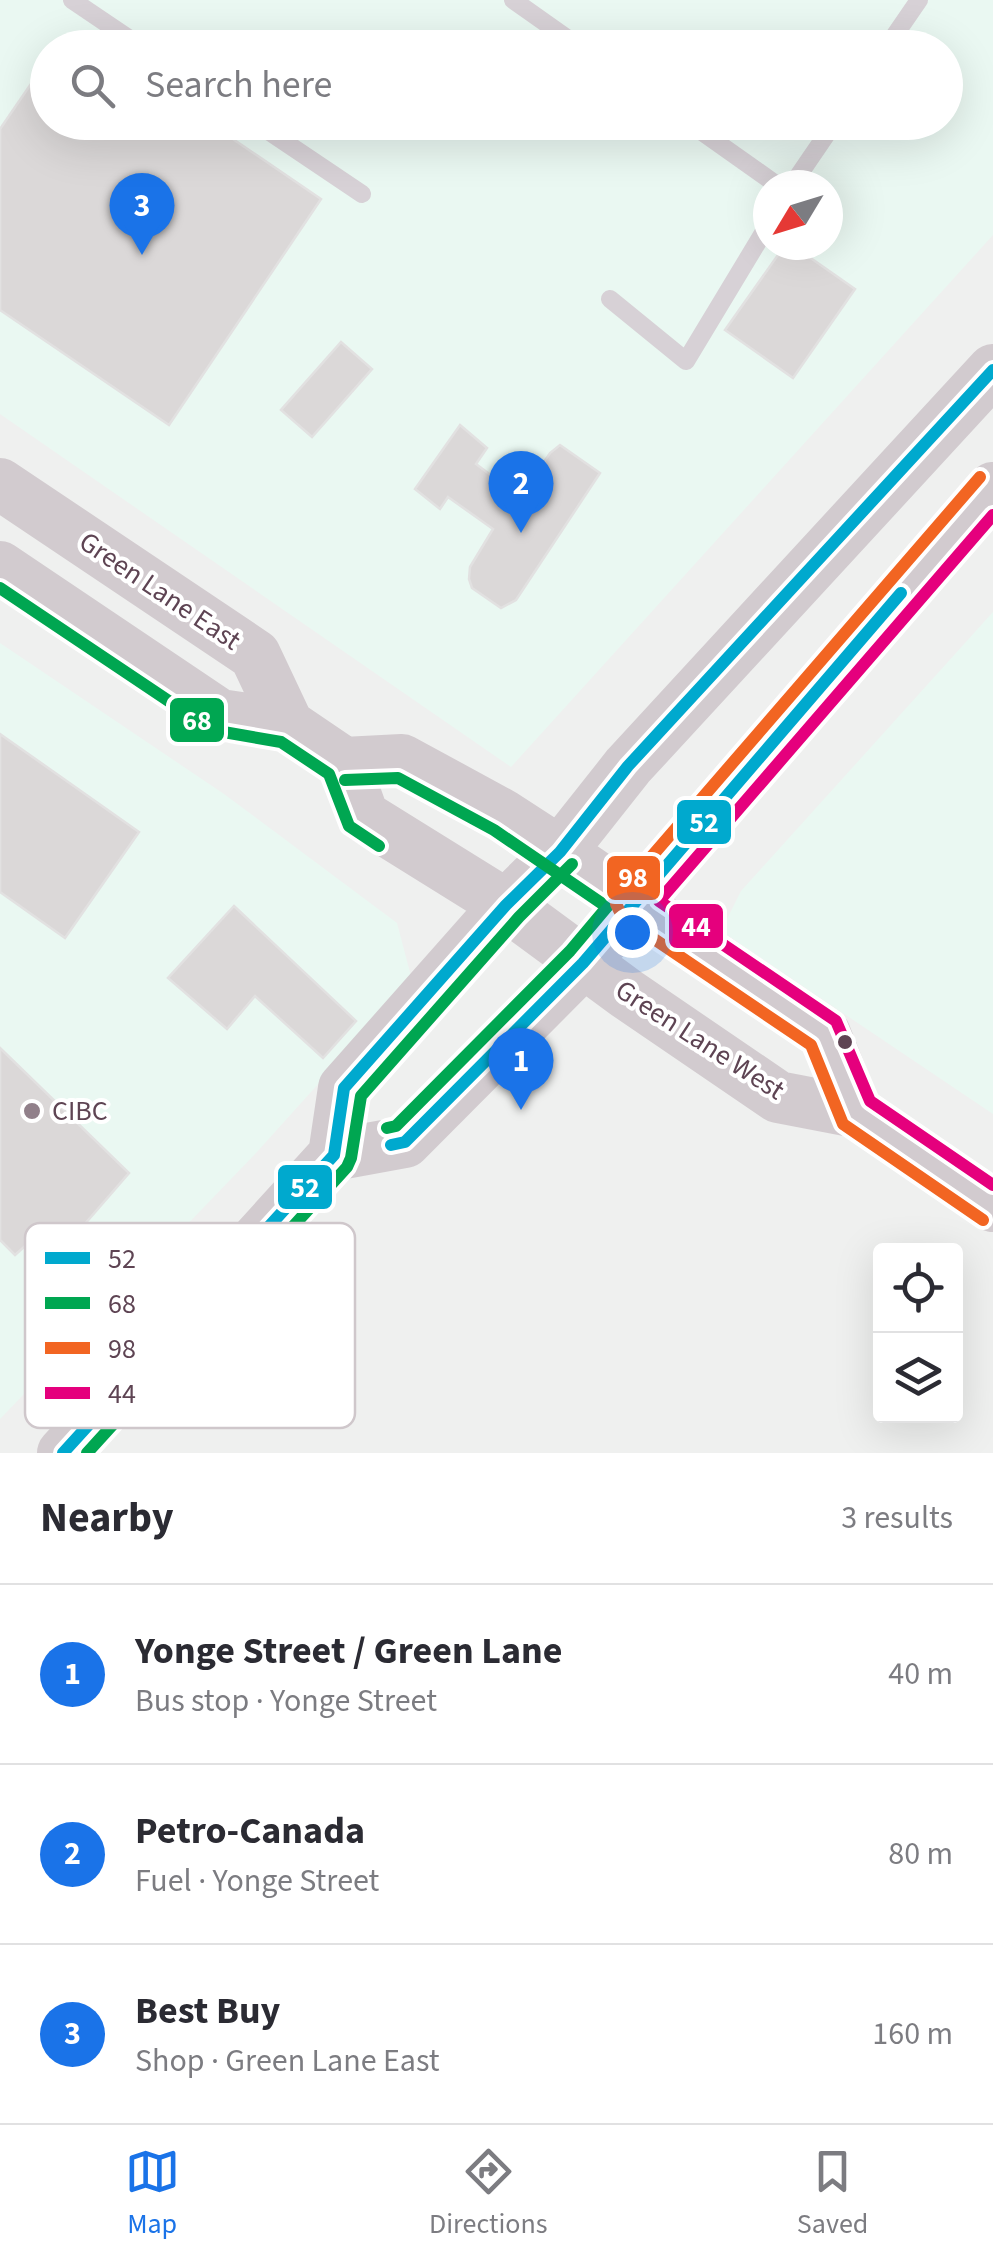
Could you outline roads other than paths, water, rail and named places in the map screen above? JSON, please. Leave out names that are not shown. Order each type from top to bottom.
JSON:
[{"type":"main road","points":[[272,1223],[334,1155],[344,1088],[506,905],[560,852],[628,766],[993,370]]},
{"type":"main road","name":"Green Lane East","points":[[0,484],[255,655],[288,725]]},
{"type":"main road","points":[[334,1155],[405,1142],[583,962],[993,488]]},
{"type":"main road","name":"Green Lane East","points":[[0,567],[220,716],[288,725],[344,764]]},
{"type":"main road","points":[[506,905],[363,816],[344,764],[402,760],[560,852],[825,1034],[856,1112]]},
{"type":"main road","name":"Green Lane West","points":[[506,905],[778,1096],[856,1112],[993,1206]]},
{"type":"main road","points":[[63,1453],[86,1428]]},
{"type":"lane","points":[[72,0],[116,30]]},
{"type":"lane","points":[[513,0],[555,30]]},
{"type":"lane","points":[[898,30],[919,0]]},
{"type":"lane","points":[[282,140],[362,194]]},
{"type":"lane","points":[[713,140],[756,170]]},
{"type":"lane","points":[[802,170],[823,140]]},
{"type":"lane","points":[[610,299],[686,361],[753,250]]},
{"type":"place","name":"Best Buy","points":[[142,255]]},
{"type":"place","name":"Petro-Canada","points":[[521,533]]},
{"type":"place","name":"Yonge Street / Green Lane","points":[[521,1110]]},
{"type":"place","name":"CIBC","points":[[32,1111]]}]
